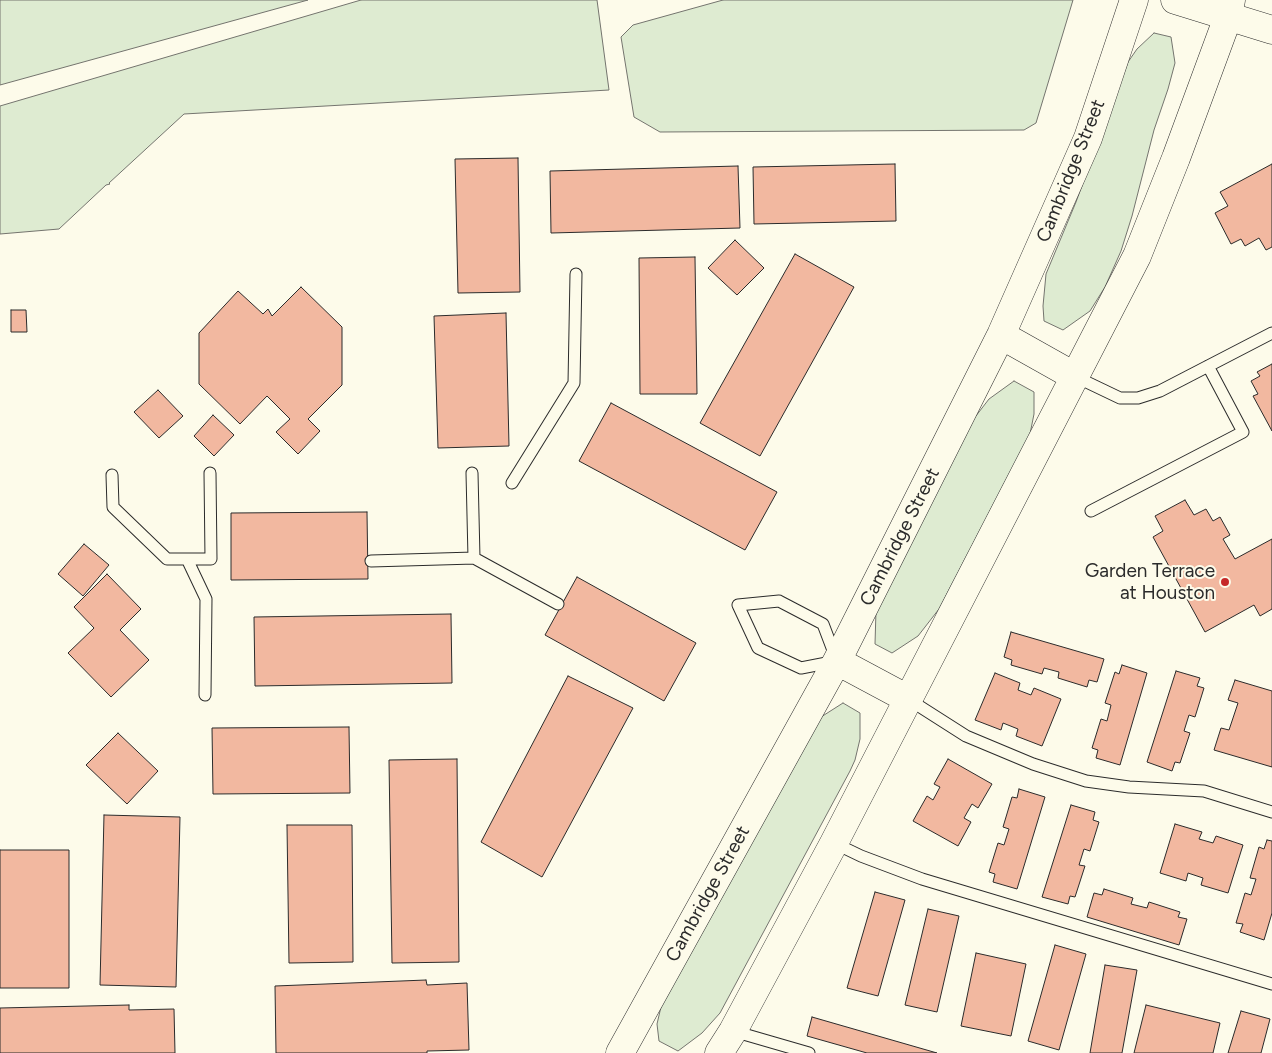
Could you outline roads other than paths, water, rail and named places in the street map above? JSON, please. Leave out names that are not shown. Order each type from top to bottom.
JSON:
[{"type":"street","name":"Cambridge Street","points":[[627,1050],[837,661],[1001,335],[1088,138],[1134,0]]},
{"type":"street","points":[[1175,0],[1229,8],[1272,30]]},
{"type":"street","points":[[726,1042],[834,843],[1137,256],[1176,158],[1229,8]]},
{"type":"street","points":[[1001,335],[1074,376]]},
{"type":"street","points":[[837,661],[908,699]]},
{"type":"lane","points":[[512,482],[574,383],[576,274]]},
{"type":"lane","points":[[1074,376],[1120,398],[1138,398],[1160,391],[1272,333]]},
{"type":"lane","points":[[1092,511],[1243,432],[1208,366]]},
{"type":"lane","points":[[112,475],[113,507],[167,559],[210,559],[210,473]]},
{"type":"lane","points":[[472,473],[474,558]]},
{"type":"lane","points":[[371,561],[474,558],[558,604]]},
{"type":"lane","points":[[187,559],[206,599],[205,695]]},
{"type":"lane","points":[[778,601],[823,624],[837,661],[801,668],[758,648],[738,605],[778,601]]},
{"type":"lane","points":[[908,699],[966,736],[1032,764],[1086,781],[1129,787],[1204,791],[1272,812]]},
{"type":"lane","points":[[834,843],[861,856],[922,879],[1272,984]]},
{"type":"lane","points":[[726,1042],[809,1053]]},
{"type":"place","name":"Garden Terrace at Houston","points":[[1225,582]]}]
